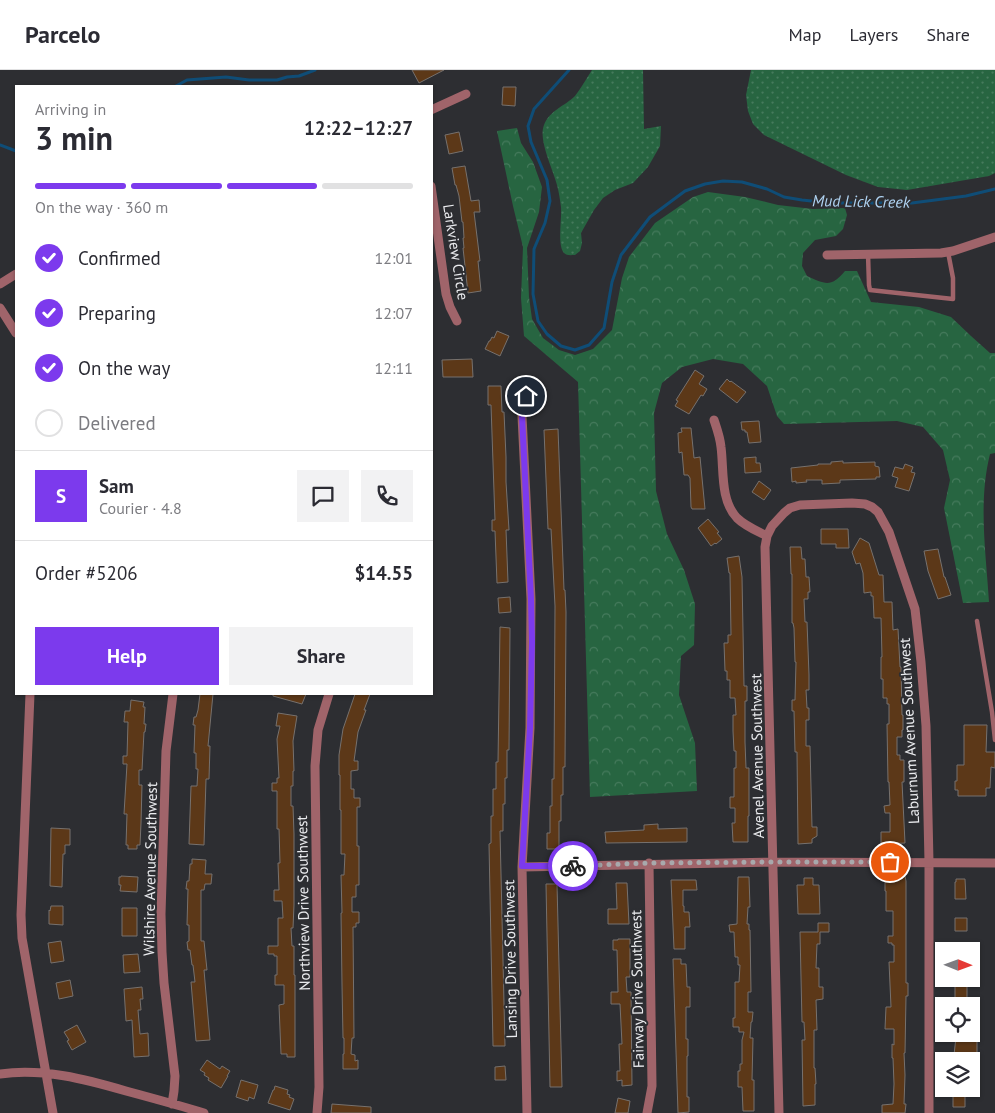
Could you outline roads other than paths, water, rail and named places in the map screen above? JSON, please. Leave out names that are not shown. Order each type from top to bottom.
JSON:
[{"type":"street","points":[[433,109],[466,94]]},
{"type":"street","name":"Larkview Circle","points":[[433,200],[446,294],[450,307],[458,321]]},
{"type":"street","points":[[827,255],[941,254],[995,237]]},
{"type":"street","points":[[0,284],[15,275]]},
{"type":"street","points":[[0,308],[15,331]]},
{"type":"street","name":"Lansing Drive Southwest","points":[[527,1113],[522,866],[530,728],[532,642],[522,416],[526,396],[532,387]]},
{"type":"street","points":[[714,420],[719,433],[724,486],[730,509],[743,523],[767,536]]},
{"type":"street","name":"Laburnum Avenue Southwest","points":[[767,536],[772,526],[790,508],[800,505],[865,504],[878,512],[889,532],[910,594],[917,619],[926,726],[929,1113]]},
{"type":"street","name":"Avenel Avenue Southwest","points":[[767,536],[765,547],[779,1113]]},
{"type":"street","points":[[30,695],[20,915],[22,938],[53,1113]]},
{"type":"street","name":"Wilshire Avenue Southwest","points":[[172,1104],[175,1076],[164,983],[161,914],[166,751],[173,695]]},
{"type":"street","name":"Northview Drive Southwest","points":[[317,1113],[315,766],[318,730],[329,695]]},
{"type":"street","points":[[522,866],[773,862],[995,863]]},
{"type":"street","name":"Fairway Drive Southwest","points":[[648,1113],[652,1086],[649,863]]},
{"type":"street","points":[[0,1074],[28,1072],[85,1079],[204,1113]]},
{"type":"lane","points":[[868,254],[870,290],[953,299],[953,278],[948,252]]},
{"type":"lane","points":[[976,620],[994,717],[995,740]]},
{"type":"waterway","name":"Mud Lick Creek","points":[[178,85],[187,80],[226,77],[249,80],[277,80],[299,76],[315,70]]},
{"type":"waterway","name":"Mud Lick Creek","points":[[569,70],[534,109],[528,126],[531,142],[547,180],[550,201],[545,223],[534,249],[533,294],[538,321],[547,334],[561,346],[575,350],[589,345],[604,328],[612,282],[621,255],[650,217],[685,191],[705,184],[723,181],[742,182],[767,189],[784,197],[802,200],[830,203],[912,203],[966,196],[995,189]]},
{"type":"waterway","name":"Mud Lick Creek","points":[[0,145],[15,151]]}]
